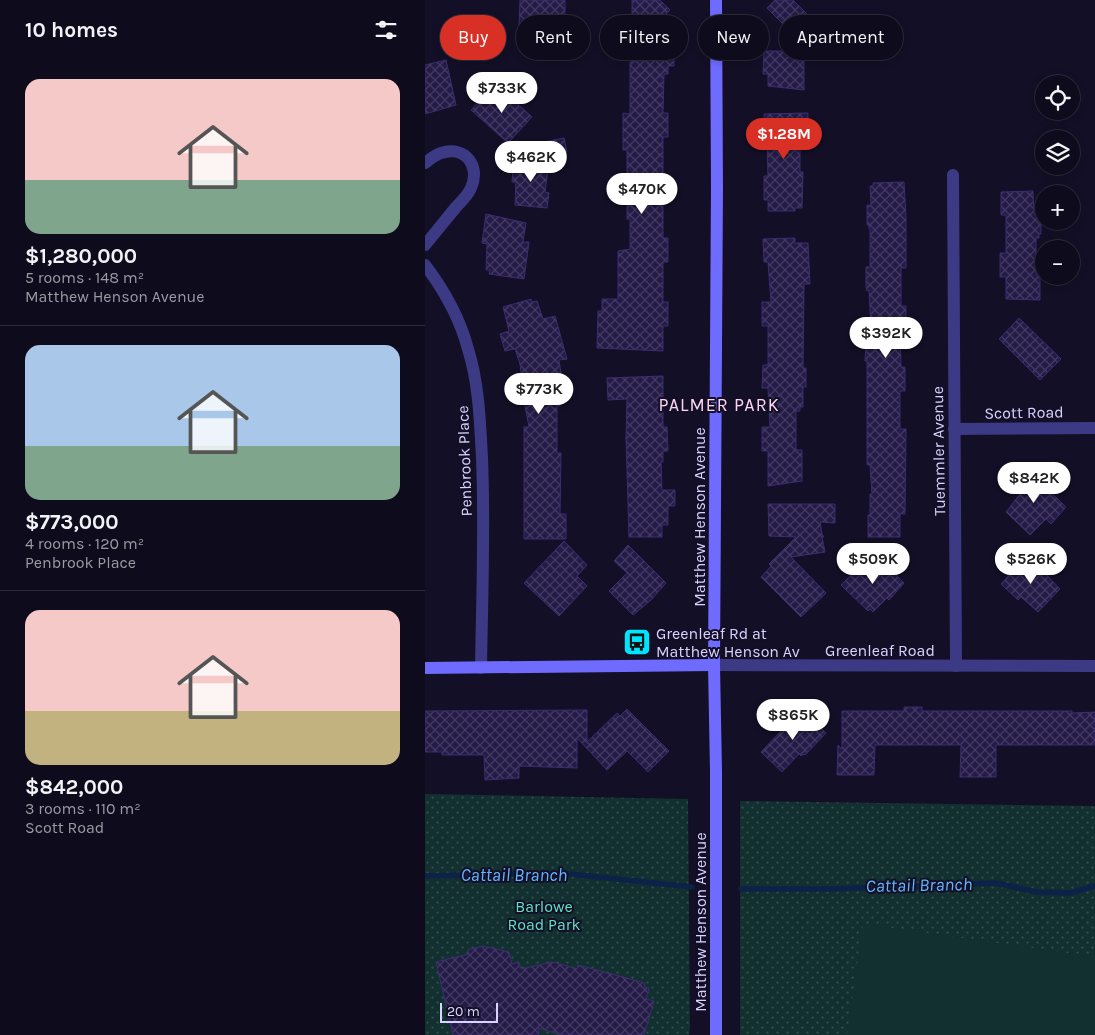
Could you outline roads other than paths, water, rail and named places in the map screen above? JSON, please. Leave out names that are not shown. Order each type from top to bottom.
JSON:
[{"type":"street","name":"Matthew Henson Avenue","points":[[716,0],[717,197],[714,665],[716,1035]]},
{"type":"street","points":[[425,163],[441,153],[453,151],[465,155],[473,164],[475,176],[471,190],[425,245]]},
{"type":"street","name":"Tuemmler Avenue","points":[[953,175],[957,666]]},
{"type":"street","name":"Penbrook Place","points":[[425,265],[438,282],[468,346],[476,383],[483,495],[481,668]]},
{"type":"street","name":"Scott Road","points":[[954,429],[1095,428]]},
{"type":"street","name":"Greenleaf Road","points":[[425,668],[714,665],[1095,666]]},
{"type":"waterway","name":"Cattail Branch","points":[[425,876],[561,873],[692,887]]},
{"type":"waterway","name":"Cattail Branch","points":[[741,889],[831,889],[995,883],[1037,892],[1071,893],[1095,886]]},
{"type":"place","name":"Greenleaf Rd at Matthew Henson Av","points":[[637,642]]},
{"type":"district","name":"PALMER PARK","points":[[719,405]]},
{"type":"park label","name":"Barlowe Road Park","points":[[544,915]]}]
